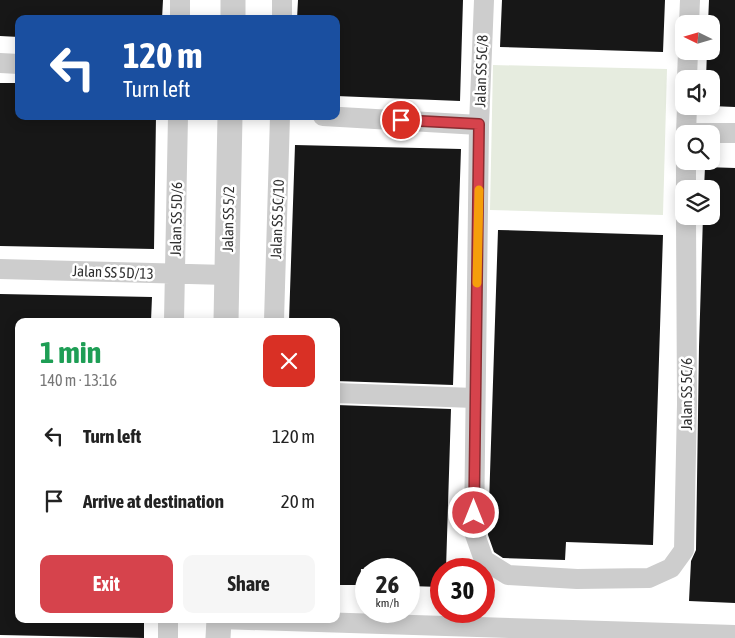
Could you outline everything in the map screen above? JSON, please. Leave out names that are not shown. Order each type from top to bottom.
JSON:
[{"type":"street","points":[[180,0],[180,15]]},
{"type":"street","points":[[233,0],[233,15]]},
{"type":"street","points":[[282,0],[282,15]]},
{"type":"street","name":"Jalan SS 5C/8","points":[[483,558],[474,532],[474,398],[479,218],[479,124],[484,0]]},
{"type":"street","points":[[689,15],[690,0]]},
{"type":"street","points":[[0,63],[15,64]]},
{"type":"street","points":[[340,117],[479,124]]},
{"type":"street","name":"Jalan SS 5D/6","points":[[174,318],[178,120]]},
{"type":"street","name":"Jalan SS 5/2","points":[[226,318],[230,120]]},
{"type":"street","name":"Jalan SS 5C/10","points":[[274,318],[280,120]]},
{"type":"street","points":[[720,133],[735,133]]},
{"type":"street","name":"Jalan SS 5C/6","points":[[495,567],[508,575],[577,579],[649,578],[671,568],[684,550],[687,404],[686,225]]},
{"type":"street","name":"Jalan SS 5D/13","points":[[0,269],[227,275]]},
{"type":"street","points":[[340,393],[474,398]]},
{"type":"street","points":[[168,623],[168,638]]},
{"type":"street","points":[[218,638],[219,623]]},
{"type":"street","points":[[340,623],[735,635]]},
{"type":"shaded area","points":[[493,65],[667,69],[663,215],[490,210]]},
{"type":"building","points":[[0,0],[163,0],[162,15],[15,15],[15,37],[0,36]]},
{"type":"building","points":[[298,0],[463,0],[460,101],[340,96],[340,15],[297,15]]},
{"type":"building","points":[[502,0],[665,0],[663,52],[500,47]]},
{"type":"building","points":[[709,0],[735,0],[735,107],[720,106],[720,70],[706,70],[707,60],[720,60],[720,15],[708,15]]},
{"type":"building","points":[[0,83],[15,83],[15,120],[156,120],[154,249],[0,246]]},
{"type":"building","points":[[295,145],[461,149],[453,385],[340,381],[340,318],[289,318]]},
{"type":"building","points":[[735,168],[735,603],[689,601],[691,561],[696,550],[703,225],[720,225],[720,180],[704,180],[705,170]]},
{"type":"building","points":[[498,230],[663,235],[653,545],[566,542],[565,560],[503,558],[494,552],[488,535]]},
{"type":"building","points":[[0,294],[152,297],[151,318],[15,318],[15,623],[144,623],[144,638],[0,635]]},
{"type":"building","points":[[340,405],[451,409],[446,558],[430,558],[430,587],[420,586],[420,558],[355,558],[355,585],[340,585]]},
{"type":"slow traffic","points":[[477,283],[479,190]]},
{"type":"route","points":[[401,120],[479,124],[474,513]]}]
